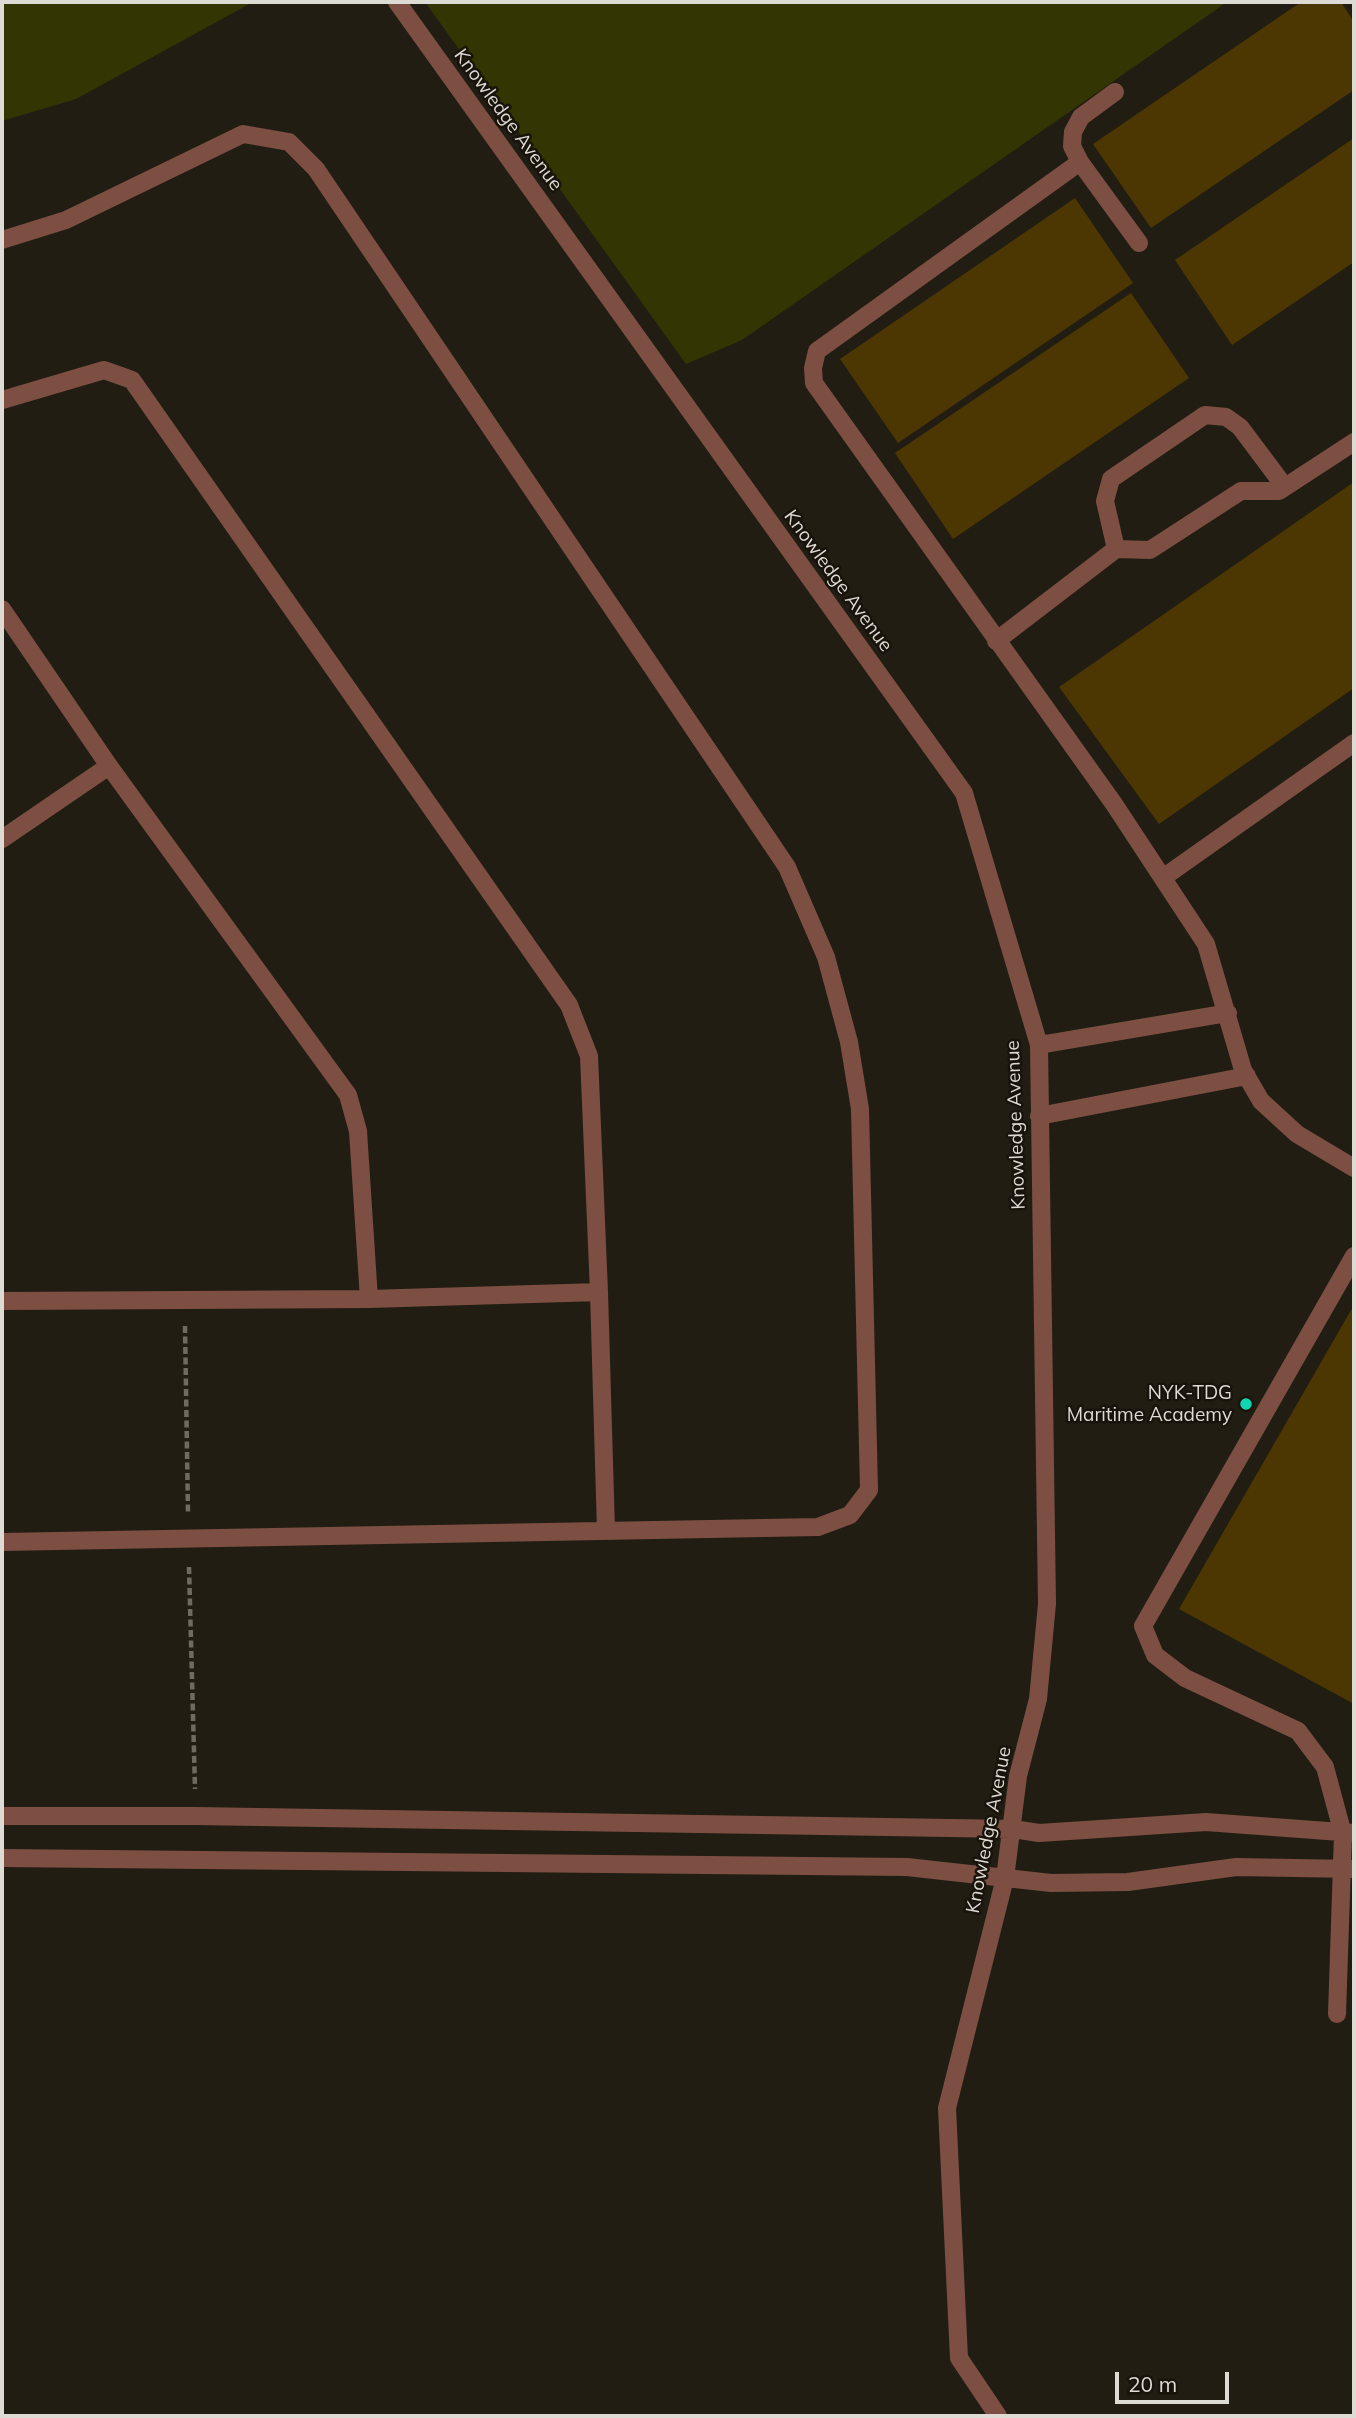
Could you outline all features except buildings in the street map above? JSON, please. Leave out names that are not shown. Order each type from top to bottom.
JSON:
[{"type":"street","name":"Knowledge Avenue","points":[[397,2],[964,793],[1039,1045],[1047,1604],[1038,1699],[1018,1776],[1005,1878],[947,2108],[959,2358],[998,2416]]},
{"type":"street","points":[[1115,92],[1081,117],[1073,132],[1072,146],[1080,162],[1139,243]]},
{"type":"street","points":[[2,240],[66,220],[243,134],[289,142],[316,169],[787,867],[826,957],[849,1042],[860,1109],[869,1490],[850,1515],[818,1527],[2,1542]]},
{"type":"street","points":[[1080,162],[817,351],[813,368],[814,383],[1164,877],[1206,944],[1228,1013],[1233,1040],[1247,1076],[1261,1101],[1297,1134],[1354,1168]]},
{"type":"street","points":[[2,400],[104,370],[132,380],[569,1005],[589,1056],[606,1531]]},
{"type":"street","points":[[1116,549],[1105,501],[1111,479],[1205,415],[1226,417],[1240,427],[1285,487]]},
{"type":"street","points":[[996,641],[1116,549],[1150,550],[1241,491],[1279,491],[1354,442]]},
{"type":"street","points":[[2,609],[109,766],[348,1095],[358,1131],[369,1299]]},
{"type":"street","points":[[1164,877],[1354,743]]},
{"type":"street","points":[[2,839],[109,766]]},
{"type":"street","points":[[1039,1045],[1228,1013]]},
{"type":"street","points":[[1039,1116],[1247,1076]]},
{"type":"street","points":[[1337,2014],[1349,1833],[1325,1767],[1298,1731],[1185,1678],[1155,1656],[1143,1626],[1354,1256]]},
{"type":"street","points":[[2,1301],[369,1299],[599,1292]]},
{"type":"street","points":[[2,1816],[195,1816],[1013,1829],[1038,1833],[1206,1822],[1261,1824],[1349,1833]]},
{"type":"street","points":[[2,1858],[907,1867],[1051,1883],[1128,1882],[1236,1867],[1347,1868]]},
{"type":"path","points":[[185,1300],[195,1816]]},
{"type":"shaded area","points":[[2,2],[253,2],[76,99],[2,121]]},
{"type":"shaded area","points":[[425,2],[1227,2],[742,340],[686,364]]},
{"type":"place","name":"NYK-TDG Maritime Academy","points":[[1246,1404]]}]
